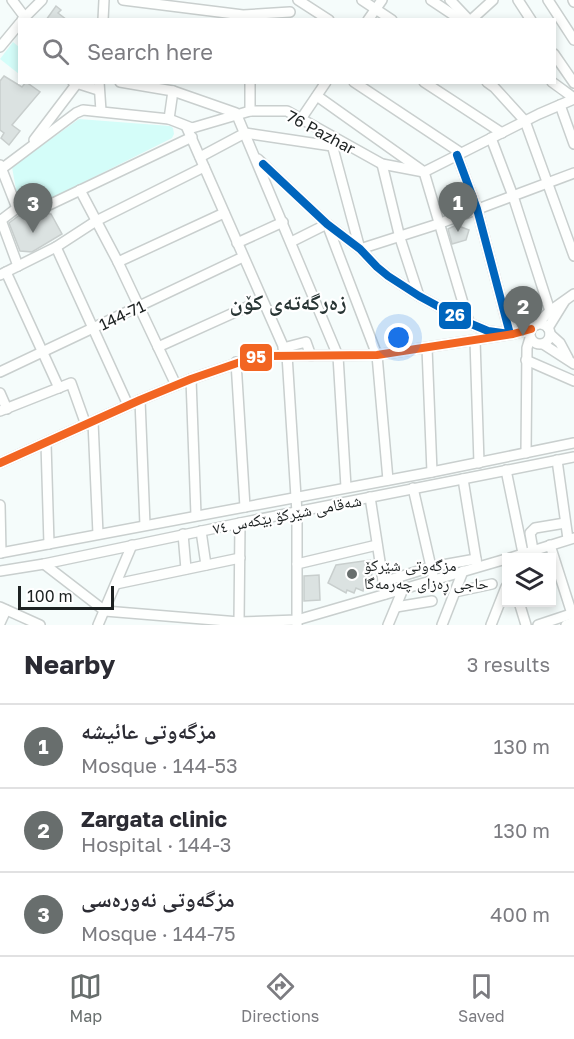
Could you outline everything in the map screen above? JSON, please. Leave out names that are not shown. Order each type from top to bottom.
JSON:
[{"type":"street","points":[[12,0],[21,18]]},
{"type":"street","points":[[23,18],[42,0]]},
{"type":"street","points":[[103,18],[104,0]]},
{"type":"street","points":[[123,0],[243,17],[290,16],[295,0],[326,18]]},
{"type":"street","points":[[362,0],[389,18]]},
{"type":"street","points":[[369,18],[382,0]]},
{"type":"street","points":[[431,0],[458,18]]},
{"type":"street","points":[[450,0],[468,18]]},
{"type":"street","points":[[472,18],[493,0]]},
{"type":"street","points":[[518,0],[530,18]]},
{"type":"street","points":[[548,0],[574,40]]},
{"type":"street","points":[[0,47],[16,36]]},
{"type":"street","points":[[556,56],[574,83]]},
{"type":"street","points":[[28,148],[75,84]]},
{"type":"street","points":[[84,84],[99,86],[101,111]]},
{"type":"street","points":[[132,84],[172,91],[236,113],[338,357],[346,488]]},
{"type":"street","points":[[250,84],[250,111]]},
{"type":"street","points":[[302,119],[325,84]]},
{"type":"street","points":[[357,84],[459,154],[512,334]]},
{"type":"street","points":[[427,84],[502,133]]},
{"type":"street","points":[[490,84],[525,121],[574,256]]},
{"type":"street","points":[[424,172],[574,99],[555,84]]},
{"type":"street","points":[[169,119],[172,91]]},
{"type":"street","points":[[317,96],[424,172],[469,323]]},
{"type":"street","points":[[560,105],[574,144]]},
{"type":"street","points":[[17,208],[2,165],[76,113],[86,110],[169,119],[188,128],[285,352],[297,513],[297,623]]},
{"type":"street","name":"76 Pazhar","points":[[188,128],[236,113],[286,111],[302,119],[331,142],[382,164],[424,172]]},
{"type":"street","points":[[200,157],[245,133],[331,142],[360,249]]},
{"type":"street","points":[[18,266],[0,220],[17,208],[49,205],[192,138]]},
{"type":"street","points":[[365,156],[375,138]]},
{"type":"street","points":[[491,138],[553,314],[560,343]]},
{"type":"street","points":[[254,156],[327,224],[360,249],[377,267],[419,296],[488,331],[512,334]]},
{"type":"street","points":[[382,164],[400,238],[419,296]]},
{"type":"street","points":[[59,388],[44,351],[3,273],[56,247],[96,221],[204,167]]},
{"type":"street","points":[[360,249],[400,238],[574,173]]},
{"type":"street","points":[[80,190],[118,262],[176,385]]},
{"type":"street","points":[[118,262],[224,213]]},
{"type":"street","points":[[237,243],[283,222]]},
{"type":"street","points":[[291,242],[327,224]]},
{"type":"street","points":[[327,224],[377,355],[388,480]]},
{"type":"street","points":[[56,247],[128,405]]},
{"type":"street","name":"144-71","points":[[0,372],[243,257]]},
{"type":"street","points":[[526,453],[527,348],[532,332],[574,294]]},
{"type":"street","points":[[158,347],[262,300]]},
{"type":"street","points":[[543,344],[548,340],[553,314]]},
{"type":"street","points":[[285,352],[338,357],[377,355],[532,332],[542,325],[560,343],[572,362]]},
{"type":"street","points":[[532,332],[534,343],[543,344],[572,362]]},
{"type":"street","points":[[475,339],[479,463]]},
{"type":"street","points":[[0,463],[128,405],[236,363],[285,352],[306,342],[311,356]]},
{"type":"street","points":[[427,348],[432,472]]},
{"type":"street","points":[[526,360],[574,381]]},
{"type":"street","points":[[236,363],[245,507]]},
{"type":"street","points":[[191,379],[196,515]]},
{"type":"street","points":[[0,393],[3,410],[71,384],[89,424],[98,534]]},
{"type":"street","points":[[140,400],[145,525]]},
{"type":"street","points":[[574,438],[574,443]]},
{"type":"street","points":[[46,443],[49,543]]},
{"type":"street","name":"شەقامی شێرکۆ بێکەس ٧٤","points":[[1,553],[574,443]]},
{"type":"street","name":"شەقامی شێرکۆ بێکەس ٧٤","points":[[0,571],[574,457]]},
{"type":"street","points":[[522,553],[571,538],[565,523],[557,460]]},
{"type":"street","points":[[506,470],[528,551]]},
{"type":"street","points":[[463,479],[476,563]]},
{"type":"street","points":[[414,488],[434,580]]},
{"type":"street","points":[[370,497],[385,594]]},
{"type":"street","points":[[0,505],[1,553]]},
{"type":"street","points":[[239,622],[240,523]]},
{"type":"street","points":[[528,551],[530,533],[535,528],[565,523]]},
{"type":"street","points":[[201,531],[206,565]]},
{"type":"street","points":[[183,534],[186,569]]},
{"type":"street","points":[[98,625],[132,545]]},
{"type":"street","points":[[297,564],[377,545]]},
{"type":"street","points":[[549,545],[573,616]]},
{"type":"street","points":[[116,584],[240,558]]},
{"type":"street","points":[[384,582],[431,567],[502,559]]},
{"type":"street","points":[[44,564],[105,611],[239,622],[297,623],[463,571],[476,563]]},
{"type":"street","points":[[442,625],[463,571]]},
{"type":"street","points":[[455,592],[492,584]]},
{"type":"street","points":[[388,625],[403,589]]},
{"type":"street","points":[[491,625],[502,599]]},
{"type":"street","points":[[396,607],[432,601]]},
{"type":"street","points":[[520,607],[526,625]]},
{"type":"street","points":[[0,623],[3,609],[40,625]]},
{"type":"street","points":[[538,625],[573,616]]},
{"type":"street","points":[[566,625],[573,616]]},
{"type":"shaded area","points":[[13,42],[18,46],[18,73],[0,59]]},
{"type":"shaded area","points":[[79,119],[170,126],[174,134],[172,138],[46,201],[18,201],[12,167]]},
{"type":"building","points":[[56,6],[61,10],[58,13],[64,18],[47,18]]},
{"type":"building","points":[[4,76],[22,87],[29,84],[40,92],[12,125],[20,131],[9,145],[1,138],[4,133],[0,130],[0,81]]},
{"type":"building","points":[[21,214],[51,214],[62,234],[32,252],[20,251],[9,223]]},
{"type":"building","points":[[456,225],[469,230],[466,240],[452,244],[448,229]]},
{"type":"building","name":"مزگەوتی شێرکۆ حاجی ڕەزای چەرمەگا","points":[[370,560],[373,585],[364,586],[363,591],[356,588],[354,593],[347,590],[346,593],[328,583],[336,565]]},
{"type":"building","points":[[319,575],[320,600],[304,601],[304,576]]},
{"type":"transit line","name":"26","points":[[263,164],[327,224],[360,249],[388,276],[469,323],[488,331],[510,334],[477,209],[457,155]]},
{"type":"transit line","name":"95","points":[[0,463],[140,400],[252,358],[377,355],[513,334],[531,329]]},
{"type":"place","name":"مزگەوتی عائیشە","points":[[458,232]]},
{"type":"place","name":"مزگەوتی نەورەسی","points":[[33,233]]},
{"type":"place","name":"Zargata clinic","points":[[523,336]]},
{"type":"place","name":"مزگەوتی شێرکۆ حاجی ڕەزای چەرمەگا","points":[[352,574]]},
{"type":"district","name":"زەرگەتەی کۆن","points":[[288,302]]}]
